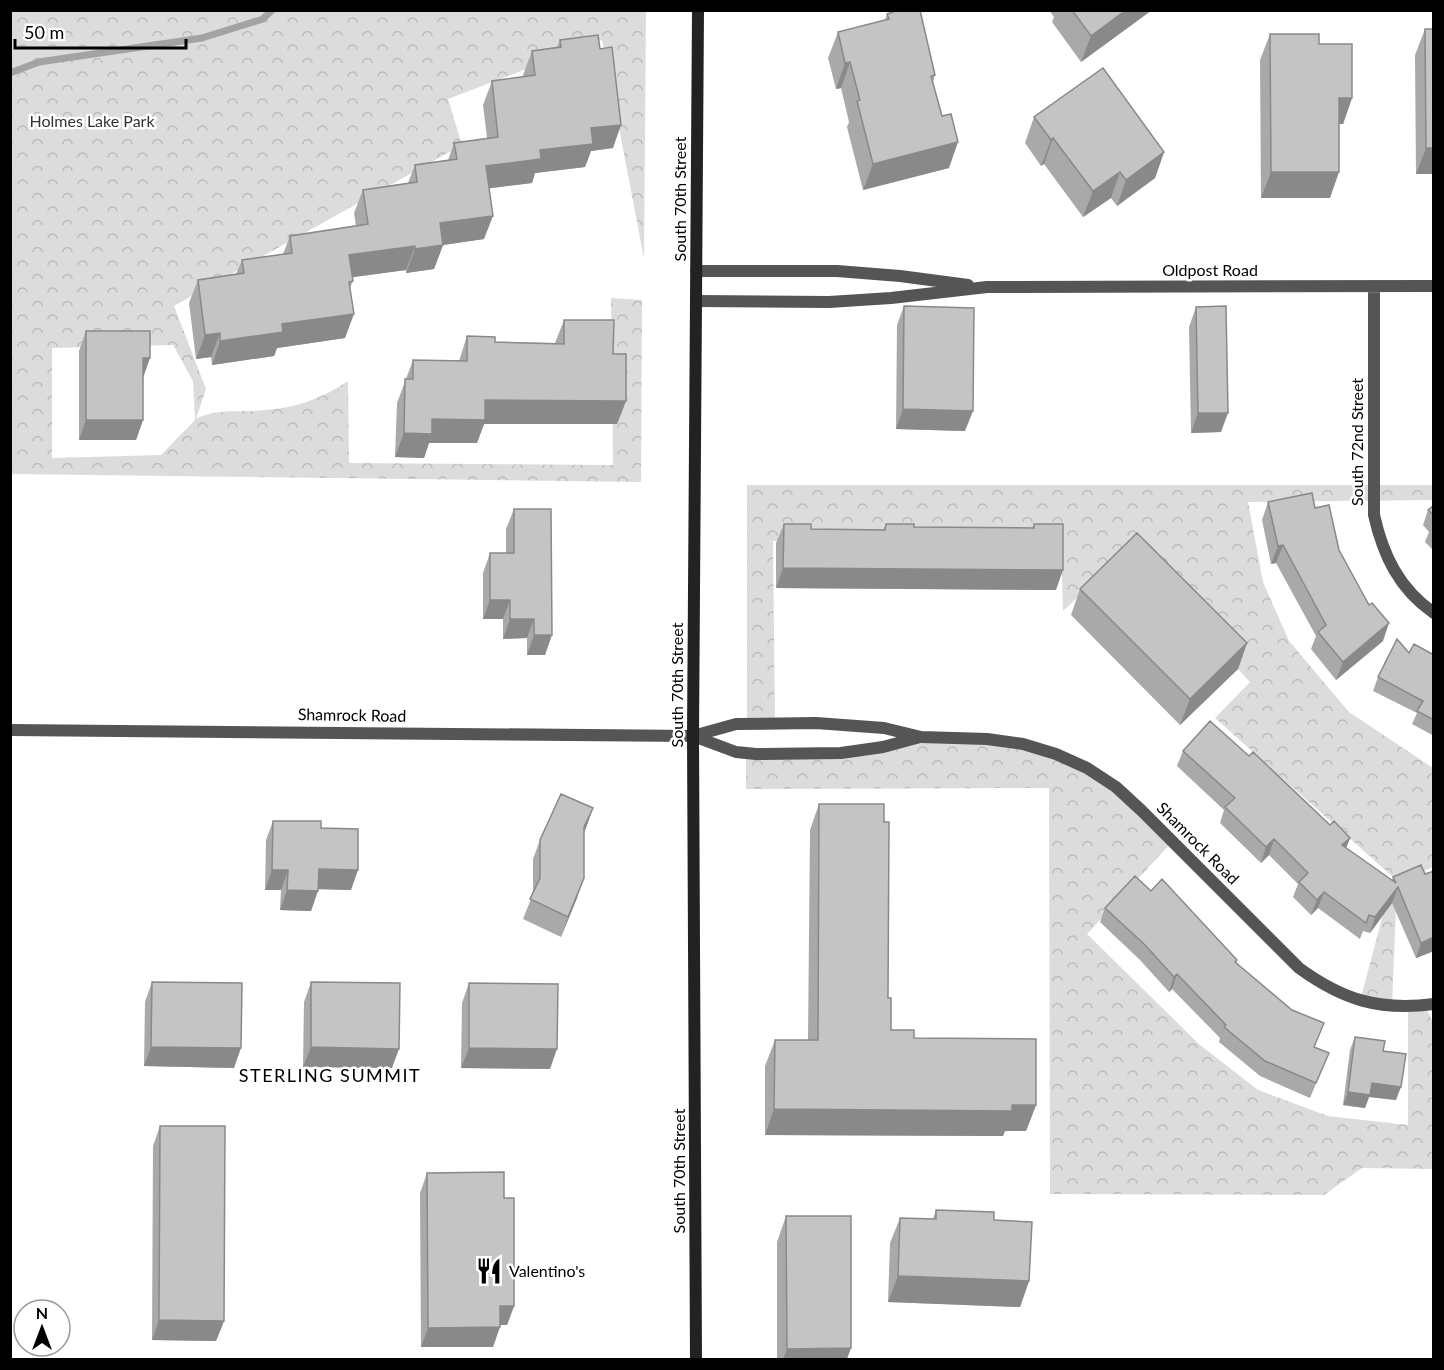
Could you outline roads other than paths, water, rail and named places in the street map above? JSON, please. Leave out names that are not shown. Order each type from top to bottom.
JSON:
[{"type":"main road","name":"South 70th Street","points":[[696,1359],[693,736],[698,10]]},
{"type":"street","name":"Oldpost Road","points":[[696,271],[837,271],[987,287]]},
{"type":"street","name":"South 72nd Street","points":[[1374,286],[1374,515],[1380,542],[1388,562],[1404,586],[1434,613]]},
{"type":"street","name":"Oldpost Road","points":[[696,302],[829,302],[891,298],[987,287],[1434,286]]},
{"type":"street","name":"Shamrock Road","points":[[10,730],[693,736],[736,724],[816,723],[884,728],[921,737],[987,739],[1023,744],[1056,754],[1088,768],[1116,787],[1299,968],[1322,985],[1347,997],[1374,1005],[1408,1008],[1434,1004]]},
{"type":"street","name":"Shamrock Road","points":[[693,736],[736,752],[756,754],[841,753],[883,747],[921,737]]},
{"type":"waterway","points":[[10,73],[39,62],[202,38],[263,19],[272,10]]},
{"type":"place","name":"Valentino's","points":[[489,1271]]},
{"type":"district","name":"STERLING SUMMIT","points":[[330,1076]]},
{"type":"park label","name":"Holmes Lake Park","points":[[92,121]]}]
